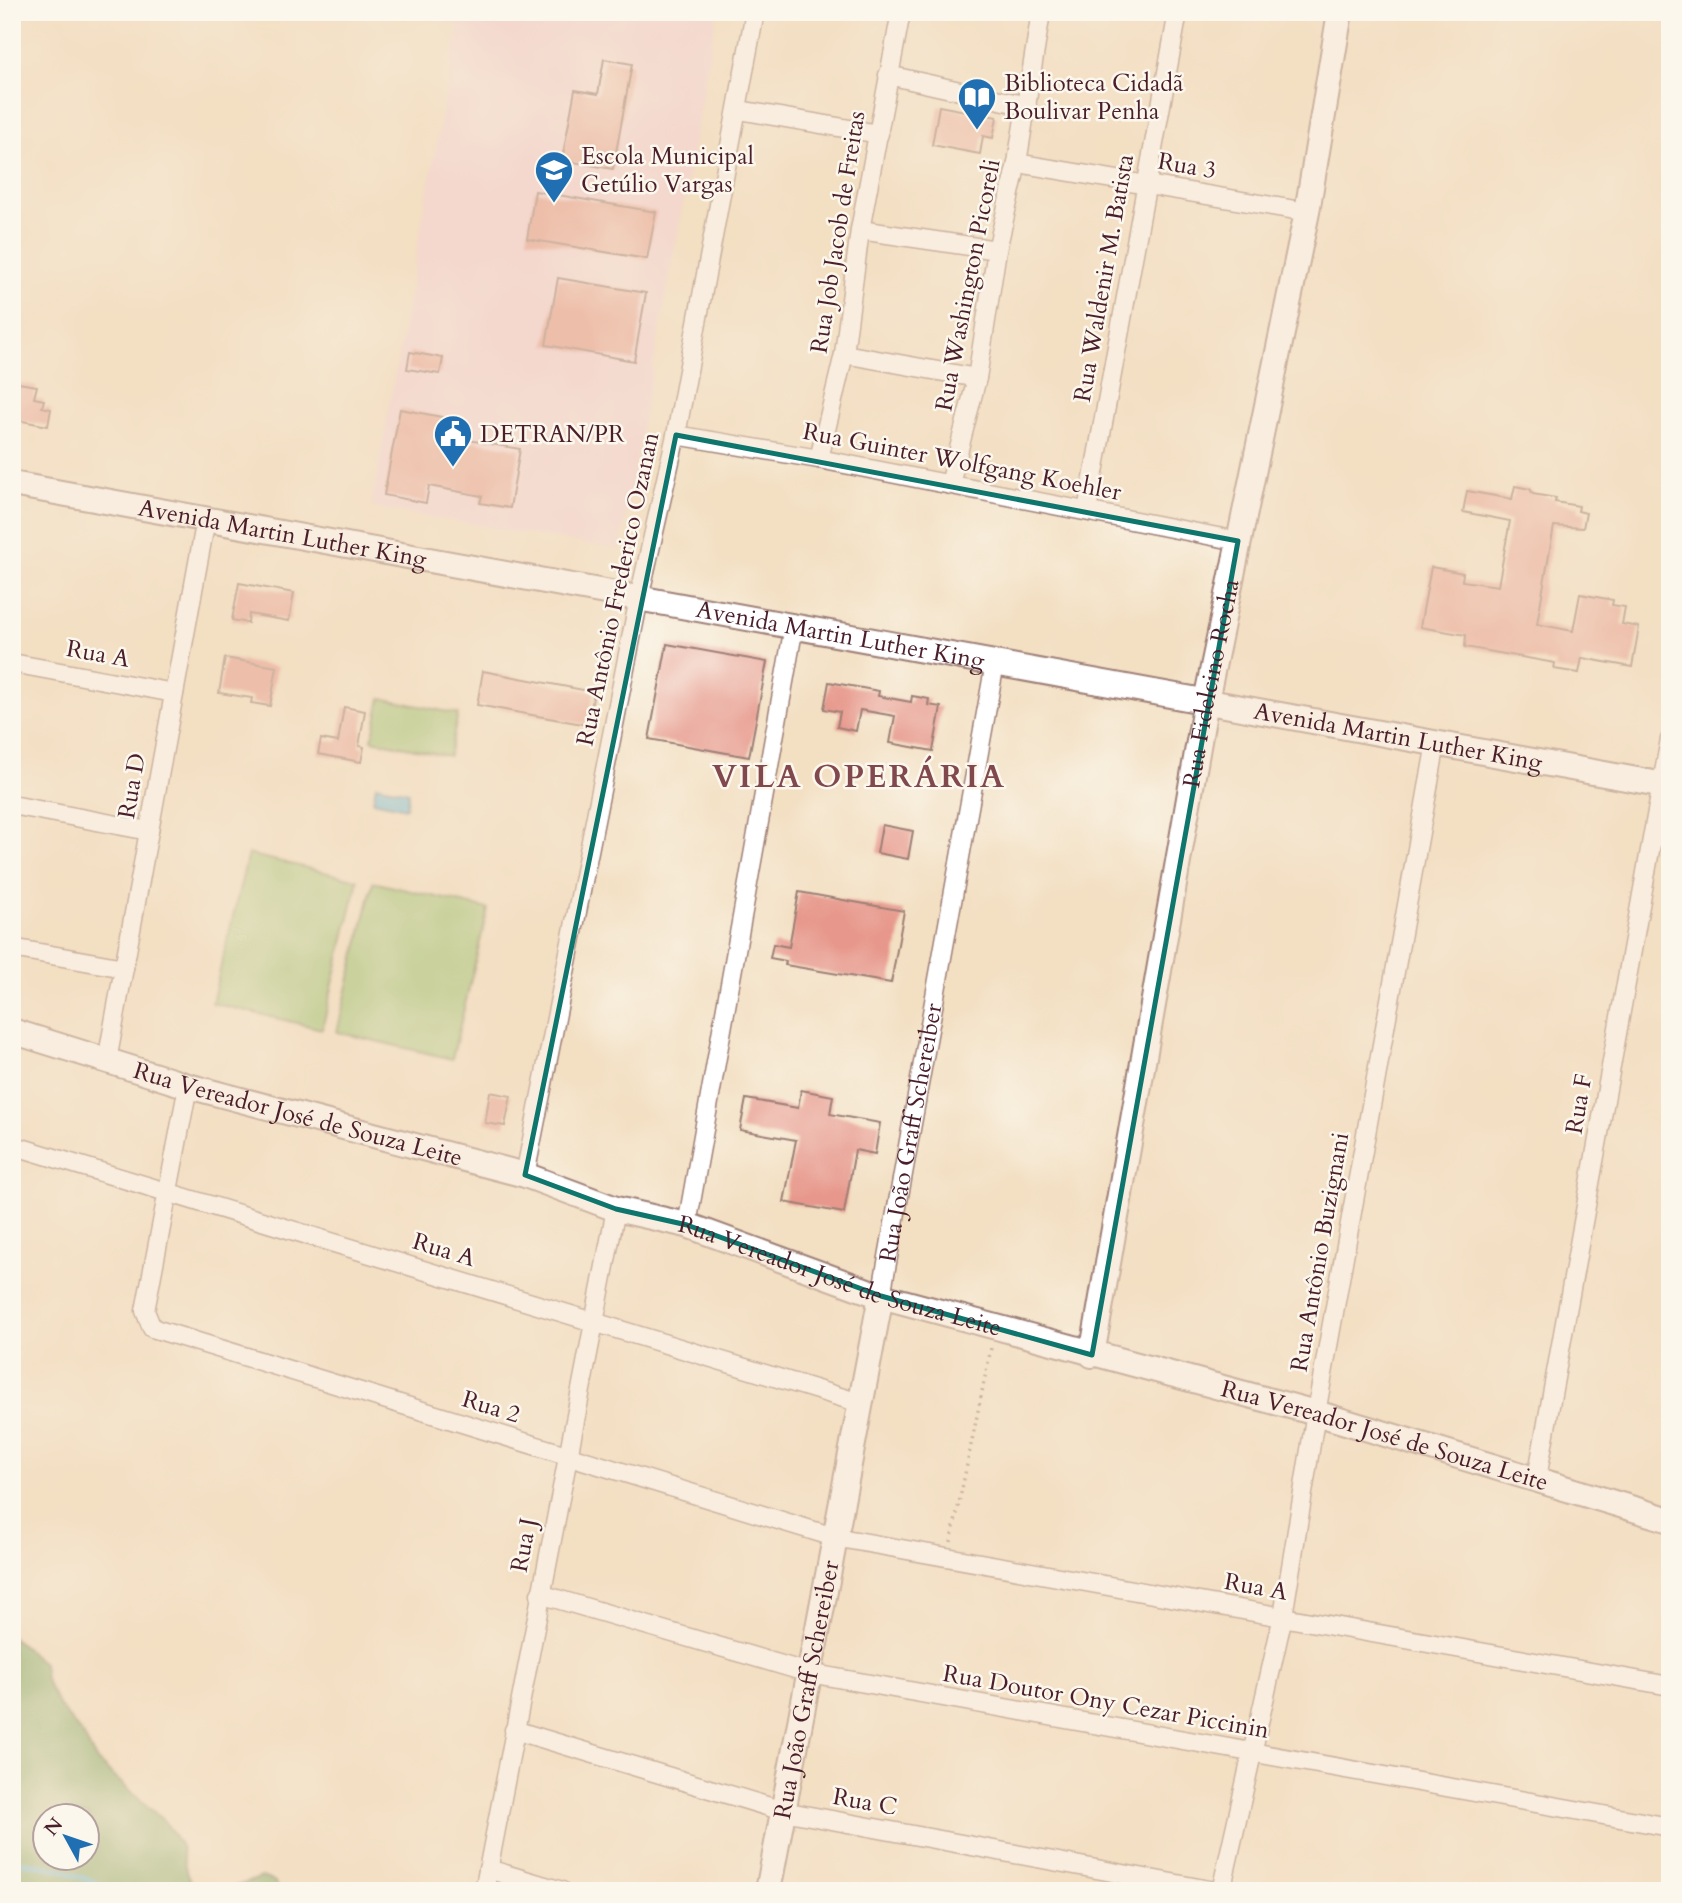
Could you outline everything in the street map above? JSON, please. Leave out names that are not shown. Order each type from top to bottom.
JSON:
[{"type":"street","name":"Rua Antônio Frederico Ozanan","points":[[525,1175],[639,598],[676,435],[739,110],[755,12]]},
{"type":"street","name":"Rua Job Jacob de Freitas","points":[[818,459],[844,354],[860,230],[901,12]]},
{"type":"street","name":"Rua Washington Picoreli","points":[[950,484],[977,378],[997,250],[1027,106],[1041,12]]},
{"type":"street","name":"Rua Waldenir M. Batista","points":[[1087,511],[1178,12]]},
{"type":"street","name":"Rua Fidelcino Rocha","points":[[1092,1355],[1206,701],[1307,212],[1340,12]]},
{"type":"street","points":[[888,75],[1027,106]]},
{"type":"street","points":[[739,110],[879,134]]},
{"type":"street","name":"Rua 3","points":[[1017,163],[1307,212]]},
{"type":"street","points":[[860,230],[997,250]]},
{"type":"street","points":[[844,354],[977,378]]},
{"type":"street","name":"Rua Guinter Wolfgang Koehler","points":[[676,435],[818,459],[1238,541]]},
{"type":"street","name":"Avenida Martin Luther King","points":[[12,484],[1665,785]]},
{"type":"street","name":"Rua D","points":[[107,1061],[206,519]]},
{"type":"street","points":[[687,1225],[794,626]]},
{"type":"street","name":"Rua A","points":[[12,663],[174,693]]},
{"type":"street","name":"Rua João Graff Schereiber","points":[[768,1891],[881,1296],[995,663]]},
{"type":"street","name":"Rua F","points":[[1537,1478],[1665,785],[1670,739]]},
{"type":"street","name":"Rua Antônio Buzignani","points":[[1221,1891],[1283,1616],[1315,1413],[1436,743]]},
{"type":"street","points":[[12,805],[149,831]]},
{"type":"street","points":[[12,948],[124,968]]},
{"type":"street","name":"Rua Vereador José de Souza Leite","points":[[12,1031],[188,1087],[525,1175],[616,1209],[687,1225],[881,1296],[1315,1413],[1670,1520]]},
{"type":"street","points":[[167,1192],[188,1087]]},
{"type":"street","name":"Rua A","points":[[12,1145],[860,1403]]},
{"type":"street","name":"Rua 2","points":[[167,1192],[145,1311],[152,1328],[834,1537]]},
{"type":"street","name":"Rua J","points":[[484,1891],[566,1455],[616,1209]]},
{"type":"street","name":"Rua A","points":[[834,1537],[1670,1686]]},
{"type":"street","name":"Rua Doutor Ony Cezar Piccinin","points":[[540,1594],[809,1674],[1670,1827]]},
{"type":"street","name":"Rua C","points":[[514,1730],[783,1811],[1215,1891]]},
{"type":"street","points":[[488,1868],[562,1891]]},
{"type":"path","points":[[948,1558],[995,1328]]},
{"type":"highlighted area","points":[[676,435],[1238,541],[1092,1355],[881,1296],[687,1225],[616,1209],[525,1175]]},
{"type":"shaded area","name":"Escola Municipal Getúlio Vargas","points":[[400,12],[717,12],[620,550],[371,507],[458,25]]},
{"type":"green space","points":[[381,698],[458,714],[449,756],[372,740]]},
{"type":"green space","points":[[248,854],[358,880],[322,1029],[212,1003]]},
{"type":"green space","points":[[373,882],[488,909],[452,1059],[337,1032]]},
{"type":"green space","points":[[12,1637],[43,1663],[45,1679],[58,1704],[84,1737],[97,1761],[166,1823],[181,1846],[187,1875],[194,1886],[204,1891],[12,1891]]},
{"type":"green space","points":[[262,1877],[275,1882],[280,1891],[222,1891]]},
{"type":"water","points":[[376,785],[409,792],[406,808],[373,801]]},
{"type":"building","points":[[604,59],[632,64],[613,169],[562,160],[575,90],[598,94]]},
{"type":"building","name":"Biblioteca Cidadã Boulivar Penha","points":[[939,106],[997,117],[993,138],[983,136],[980,154],[932,145]]},
{"type":"building","points":[[535,191],[656,212],[647,259],[527,239]]},
{"type":"building","points":[[558,278],[646,293],[634,361],[546,345]]},
{"type":"building","points":[[410,352],[443,358],[440,374],[407,369]]},
{"type":"building","points":[[12,382],[37,386],[34,398],[44,400],[42,407],[51,409],[48,426],[12,419]]},
{"type":"building","name":"DETRAN/PR","points":[[400,409],[442,417],[439,435],[520,449],[510,508],[480,503],[482,496],[429,486],[426,503],[384,495]]},
{"type":"building","points":[[1515,486],[1530,489],[1533,494],[1556,498],[1555,502],[1579,506],[1578,511],[1586,513],[1583,528],[1554,526],[1537,624],[1573,631],[1580,594],[1613,600],[1612,605],[1625,607],[1622,624],[1639,627],[1632,667],[1582,658],[1579,673],[1554,669],[1555,663],[1465,647],[1466,635],[1420,627],[1431,567],[1463,573],[1462,581],[1498,586],[1510,521],[1463,512],[1467,491],[1512,499]]},
{"type":"building","points":[[239,583],[294,593],[289,621],[249,614],[248,623],[232,620]]},
{"type":"building","points":[[667,644],[767,662],[749,757],[649,739]]},
{"type":"building","points":[[225,658],[277,667],[270,706],[251,703],[252,698],[219,693]]},
{"type":"building","points":[[483,671],[594,692],[588,725],[477,705]]},
{"type":"building","points":[[829,682],[879,691],[878,696],[911,702],[912,696],[929,699],[928,705],[941,707],[933,751],[890,743],[895,716],[860,710],[856,731],[837,727],[840,712],[824,709]]},
{"type":"building","points":[[344,707],[365,711],[359,746],[364,747],[361,762],[318,754],[321,739],[338,742]]},
{"type":"building","points":[[882,825],[913,831],[908,859],[877,853]]},
{"type":"building","points":[[799,892],[904,911],[891,983],[785,965],[786,961],[770,958],[773,944],[789,947]]},
{"type":"building","points":[[801,1090],[833,1096],[830,1114],[880,1123],[875,1154],[855,1150],[844,1213],[784,1202],[796,1140],[740,1130],[746,1099],[798,1108]]},
{"type":"building","points":[[490,1092],[511,1096],[505,1126],[485,1123]]},
{"type":"waterway","points":[[12,1860],[58,1869],[97,1883],[106,1891]]},
{"type":"place","name":"Biblioteca Cidadã Boulivar Penha","points":[[977,131]]},
{"type":"place","name":"Escola Municipal Getúlio Vargas","points":[[554,204]]},
{"type":"place","name":"DETRAN/PR","points":[[453,468]]},
{"type":"district","name":"VILA OPERÁRIA","points":[[859,777]]}]
